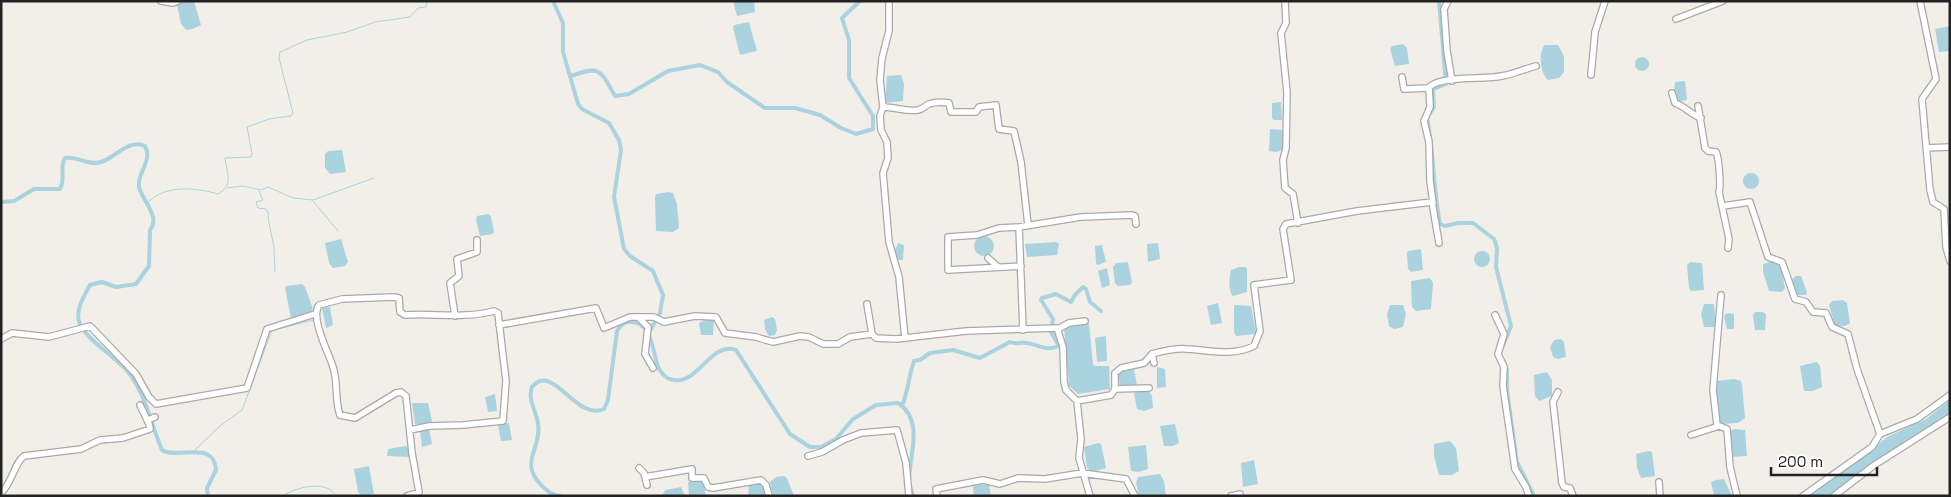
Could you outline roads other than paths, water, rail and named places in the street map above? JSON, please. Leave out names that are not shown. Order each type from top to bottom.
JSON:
[{"type":"street","points":[[161,1],[166,3],[178,1]]},
{"type":"street","points":[[889,1],[888,38],[884,49],[880,80],[883,107],[880,116],[881,130],[887,142],[888,158],[883,173],[889,242],[892,262],[899,277],[905,338]]},
{"type":"street","points":[[1285,1],[1286,23],[1282,33],[1287,92],[1286,148],[1283,160],[1285,188],[1294,194],[1298,223]]},
{"type":"street","points":[[1448,1],[1444,9],[1451,81]]},
{"type":"street","points":[[1591,75],[1595,32],[1604,1]]},
{"type":"street","points":[[1676,19],[1723,1]]},
{"type":"street","points":[[1920,1],[1936,79],[1922,99],[1931,198],[1933,202],[1944,209],[1946,247],[1950,261]]},
{"type":"street","points":[[1402,76],[1404,89],[1428,88],[1432,84],[1441,82],[1502,76],[1536,66]]},
{"type":"street","points":[[1428,88],[1430,107],[1424,121],[1430,142],[1430,181],[1439,243]]},
{"type":"street","points":[[1672,93],[1675,104],[1684,107],[1688,113],[1701,118]]},
{"type":"street","points":[[883,107],[894,107],[902,111],[921,110],[928,104],[939,102],[949,103],[951,112],[976,112],[979,108],[996,105],[999,129],[1014,131],[1021,162],[1028,225]]},
{"type":"street","points":[[1698,106],[1705,148],[1708,151],[1716,152],[1718,156],[1717,170],[1721,185],[1719,192],[1729,240],[1728,248]]},
{"type":"street","points":[[1926,148],[1950,147]]},
{"type":"street","points":[[1723,206],[1750,202],[1768,257],[1782,262],[1795,299],[1806,302],[1813,312],[1826,313],[1832,327],[1848,334],[1857,369],[1880,434]]},
{"type":"street","points":[[1077,401],[1111,395],[1115,389],[1116,371],[1144,363],[1152,354],[1186,348],[1208,352],[1228,352],[1254,346],[1260,332],[1254,285],[1290,280],[1283,227],[1286,224],[1357,211],[1414,203],[1433,203]]},
{"type":"street","points":[[1021,266],[948,270],[948,237],[977,235],[1000,228],[1019,227],[1081,217],[1132,215],[1135,216],[1136,224]]},
{"type":"street","points":[[1019,227],[1023,330]]},
{"type":"street","points":[[455,316],[450,282],[459,276],[457,259],[477,252],[477,240]]},
{"type":"street","points":[[988,258],[998,267]]},
{"type":"street","points":[[1719,426],[1713,390],[1720,295]]},
{"type":"street","points":[[407,496],[419,492],[410,430],[408,400],[401,392],[391,395],[355,418],[340,415],[336,376],[330,359],[325,352],[315,314],[319,306],[342,299],[393,297],[399,298],[400,312],[404,315],[455,316],[476,315],[496,311],[499,314],[506,381],[503,421],[463,426],[429,426],[410,430]]},
{"type":"street","points":[[867,304],[872,334],[876,338],[905,338],[966,331],[1058,329],[1069,323],[1085,321]]},
{"type":"street","points":[[499,325],[596,308],[604,328],[625,318],[659,319],[714,316],[725,333],[756,337],[773,342],[806,336],[828,345],[842,343],[853,337],[872,334]]},
{"type":"street","points":[[1,339],[12,333],[49,337],[86,326],[92,328],[136,374],[149,397],[156,404],[247,388],[267,329],[315,314]]},
{"type":"street","points":[[1495,315],[1504,334],[1498,358],[1504,367],[1503,386],[1515,469],[1529,496]]},
{"type":"street","points":[[638,317],[646,324],[646,354],[653,368]]},
{"type":"street","points":[[1058,329],[1063,347],[1066,390],[1077,401],[1082,473],[1090,496]]},
{"type":"street","points":[[1152,354],[1154,363]]},
{"type":"street","points":[[1115,389],[1149,388]]},
{"type":"street","points":[[1558,392],[1553,402],[1562,484],[1564,487],[1570,488],[1573,496]]},
{"type":"street","points":[[1803,496],[1872,447],[1880,434],[1917,419],[1950,395]]},
{"type":"street","points":[[1,493],[10,483],[20,459],[24,456],[81,449],[100,440],[123,438],[150,430],[151,418],[140,405]]},
{"type":"street","points":[[1834,496],[1873,466],[1950,417]]},
{"type":"street","points":[[1691,435],[1719,426],[1727,429],[1730,467],[1737,496]]},
{"type":"street","points":[[808,456],[822,452],[842,440],[861,433],[897,430],[906,463],[910,496]]},
{"type":"street","points":[[639,468],[645,476],[646,485]]},
{"type":"street","points":[[645,476],[692,469],[692,478],[704,478],[708,487],[713,488],[761,480],[769,496]]},
{"type":"street","points":[[937,496],[936,489],[955,484],[983,480],[1003,484],[1018,478],[1045,479],[1082,473],[1126,479],[1134,496]]},
{"type":"street","points":[[1659,482],[1660,496]]},
{"type":"street","points":[[1231,496],[1240,494]]},
{"type":"water","points":[[183,1],[194,1],[201,25],[186,30],[181,24],[177,5]]},
{"type":"water","points":[[733,1],[754,1],[755,12],[737,16]]},
{"type":"water","points":[[749,22],[757,51],[740,55],[733,28],[734,25]]},
{"type":"water","points":[[1950,26],[1950,51],[1939,52],[1935,29]]},
{"type":"water","points":[[1403,44],[1407,48],[1409,64],[1395,66],[1390,49],[1392,46]]},
{"type":"water","points":[[1545,45],[1558,45],[1564,56],[1564,72],[1559,78],[1548,80],[1543,73],[1541,52]]},
{"type":"water","points":[[1639,57],[1645,57],[1649,64],[1645,71],[1639,71],[1635,67],[1635,61]]},
{"type":"water","points":[[901,75],[904,84],[903,101],[885,103],[887,76]]},
{"type":"water","points":[[1685,81],[1687,100],[1677,102],[1674,93],[1675,82]]},
{"type":"water","points":[[1281,102],[1282,120],[1274,120],[1272,118],[1272,103]]},
{"type":"water","points":[[1270,129],[1283,130],[1284,149],[1277,152],[1269,151]]},
{"type":"water","points":[[342,150],[346,172],[330,174],[325,168],[325,154],[328,151]]},
{"type":"water","points":[[1748,173],[1754,173],[1759,178],[1757,187],[1748,189],[1743,184],[1743,178]]},
{"type":"water","points":[[673,193],[677,204],[679,228],[673,232],[656,231],[655,197],[656,194]]},
{"type":"water","points":[[488,214],[491,216],[494,232],[480,236],[476,220],[477,216]]},
{"type":"water","points":[[984,236],[991,239],[994,246],[991,253],[984,256],[977,253],[974,246],[977,239]]},
{"type":"water","points":[[341,239],[348,262],[345,266],[333,268],[329,263],[325,243]]},
{"type":"water","points":[[1056,242],[1059,244],[1057,255],[1027,257],[1025,244]]},
{"type":"water","points":[[898,243],[904,245],[903,260],[897,260],[894,253]]},
{"type":"water","points":[[1158,243],[1160,259],[1148,262],[1147,244]]},
{"type":"water","points":[[1102,245],[1106,262],[1098,265],[1096,264],[1095,246]]},
{"type":"water","points":[[1421,249],[1423,270],[1411,272],[1408,269],[1407,253],[1408,251]]},
{"type":"water","points":[[1479,251],[1485,251],[1490,256],[1488,265],[1479,267],[1474,262],[1474,256]]},
{"type":"water","points":[[1774,261],[1780,262],[1785,288],[1782,292],[1769,291],[1763,272],[1763,264]]},
{"type":"water","points":[[1128,262],[1132,282],[1130,285],[1118,286],[1115,283],[1113,267],[1116,263]]},
{"type":"water","points":[[1690,262],[1702,263],[1704,290],[1691,291],[1689,288],[1687,265]]},
{"type":"water","points":[[1246,267],[1247,270],[1247,292],[1233,296],[1229,280],[1230,273],[1231,270]]},
{"type":"water","points":[[1107,268],[1110,285],[1102,288],[1098,271]]},
{"type":"water","points":[[1796,276],[1801,276],[1807,292],[1806,295],[1796,295],[1792,279]]},
{"type":"water","points":[[1430,278],[1433,283],[1431,309],[1416,311],[1412,307],[1411,281]]},
{"type":"water","points":[[302,284],[305,287],[313,309],[308,314],[291,318],[285,288],[286,286]]},
{"type":"water","points":[[1843,300],[1847,303],[1850,323],[1845,326],[1835,326],[1829,305],[1832,301]]},
{"type":"water","points":[[1218,303],[1222,323],[1211,325],[1207,306]]},
{"type":"water","points":[[1704,304],[1714,304],[1716,327],[1704,327],[1701,314]]},
{"type":"water","points":[[1390,305],[1403,305],[1406,314],[1403,327],[1394,329],[1389,326],[1387,314]]},
{"type":"water","points":[[1234,306],[1251,306],[1255,334],[1236,336],[1234,332]]},
{"type":"water","points":[[330,307],[333,325],[326,328],[322,308]]},
{"type":"water","points":[[1755,312],[1766,314],[1765,330],[1755,330],[1753,315]]},
{"type":"water","points":[[1727,313],[1734,314],[1734,329],[1727,329],[1724,316]]},
{"type":"water","points":[[772,317],[775,319],[777,330],[775,335],[769,336],[765,329],[764,320]]},
{"type":"water","points":[[705,320],[714,320],[713,335],[701,335],[699,323]]},
{"type":"water","points":[[1089,324],[1093,364],[1095,366],[1109,366],[1110,389],[1078,394],[1069,386],[1064,328],[1065,325]]},
{"type":"water","points":[[1106,336],[1107,361],[1097,362],[1095,338]]},
{"type":"water","points":[[1561,339],[1564,342],[1566,357],[1558,359],[1553,357],[1550,347],[1554,340]]},
{"type":"water","points":[[1817,362],[1820,366],[1822,387],[1813,391],[1804,391],[1800,366]]},
{"type":"water","points":[[1157,367],[1165,369],[1166,387],[1157,388]]},
{"type":"water","points":[[1134,368],[1137,386],[1120,387],[1118,373],[1121,370]]},
{"type":"water","points":[[1547,372],[1552,380],[1552,396],[1539,401],[1535,396],[1534,375]]},
{"type":"water","points":[[1734,379],[1741,381],[1745,418],[1738,423],[1722,424],[1719,421],[1715,389],[1716,381]]},
{"type":"water","points":[[1137,391],[1149,391],[1152,396],[1153,408],[1144,411],[1137,409],[1134,393]]},
{"type":"water","points":[[495,394],[497,411],[488,412],[485,397]]},
{"type":"water","points":[[1950,400],[1950,416],[1829,496],[1806,496],[1831,481],[1887,437],[1926,419]]},
{"type":"water","points":[[412,403],[428,403],[432,421],[430,424],[415,424]]},
{"type":"water","points":[[509,423],[512,440],[501,441],[498,425]]},
{"type":"water","points":[[1175,424],[1179,443],[1173,446],[1164,446],[1160,426]]},
{"type":"water","points":[[429,428],[432,444],[422,447],[420,431]]},
{"type":"water","points":[[1735,429],[1745,430],[1747,456],[1732,457],[1730,431]]},
{"type":"water","points":[[1450,441],[1456,448],[1459,471],[1452,475],[1439,475],[1434,456],[1434,444]]},
{"type":"water","points":[[1098,443],[1101,444],[1106,468],[1092,472],[1087,468],[1084,447]]},
{"type":"water","points":[[1146,445],[1148,469],[1138,472],[1131,471],[1128,447]]},
{"type":"water","points":[[406,446],[409,448],[409,457],[387,456],[388,449]]},
{"type":"water","points":[[1652,452],[1655,476],[1641,478],[1637,468],[1636,454]]},
{"type":"water","points":[[1254,460],[1258,484],[1243,487],[1241,463]]},
{"type":"water","points":[[369,466],[374,494],[362,496],[358,492],[354,469]]},
{"type":"water","points":[[1160,474],[1164,481],[1166,496],[1139,496],[1136,483],[1138,477]]},
{"type":"water","points":[[784,476],[787,478],[794,496],[773,496],[770,482],[776,477]]},
{"type":"water","points":[[1724,479],[1732,496],[1714,496],[1711,482]]},
{"type":"water","points":[[703,481],[706,496],[689,496],[688,482]]},
{"type":"water","points":[[759,482],[763,484],[765,496],[748,496],[749,484]]},
{"type":"water","points":[[975,484],[989,485],[991,496],[974,496],[973,487]]},
{"type":"water","points":[[681,487],[685,496],[662,496],[665,490]]},
{"type":"waterway","points":[[146,203],[156,196],[171,190],[187,189],[218,194],[228,183],[225,158],[251,157],[247,127],[269,119],[291,116],[293,113],[279,58],[280,52],[307,40],[347,32],[375,22],[410,17],[418,8],[426,7],[427,1]]},
{"type":"waterway","points":[[553,1],[563,23],[563,52],[578,104],[582,109],[609,123],[619,140],[621,150],[614,197],[624,249],[630,256],[653,271],[663,295],[660,313],[648,334]]},
{"type":"waterway","points":[[571,76],[588,71],[599,72],[615,96],[629,94],[668,71],[700,65],[718,72],[727,82],[765,108],[795,108],[820,115],[841,128],[856,134],[873,129],[873,116],[849,78],[849,40],[842,18],[860,1]]},
{"type":"waterway","points":[[1439,1],[1446,84],[1433,89],[1434,107],[1427,118],[1440,224],[1445,226],[1458,223],[1473,223],[1494,239],[1497,248],[1496,267],[1511,326],[1503,346]]},
{"type":"waterway","points":[[1,202],[14,201],[34,189],[60,189],[65,158],[96,163],[106,160],[128,146],[139,144],[145,146],[147,157],[140,176],[139,187],[150,208],[153,220],[150,230],[149,266],[136,284],[116,287],[102,282],[90,285],[80,304],[78,319],[89,337],[123,367],[135,382],[144,400],[162,450],[176,453],[202,453],[209,455],[214,461],[216,470],[207,488],[208,496]]},
{"type":"waterway","points":[[227,188],[243,186],[261,190],[268,187],[293,198],[313,200],[374,178]]},
{"type":"waterway","points":[[259,191],[263,200],[256,202],[258,208],[266,209],[269,215],[274,247],[275,272]]},
{"type":"waterway","points":[[313,201],[338,231]]},
{"type":"waterway","points":[[902,406],[914,361],[920,360],[930,353],[953,350],[980,358],[1010,342],[1031,344],[1045,348],[1059,346],[1051,332],[1053,319],[1041,300],[1042,298],[1056,294],[1071,302],[1083,287],[1086,289],[1090,302],[1101,311]]},
{"type":"waterway","points":[[281,328],[314,320]]},
{"type":"waterway","points":[[561,496],[548,492],[535,477],[532,470],[532,455],[538,433],[538,424],[531,397],[532,387],[540,381],[548,381],[584,407],[594,411],[604,409],[608,400],[617,331],[627,322],[639,324],[644,328],[651,341],[659,369],[670,379],[680,380],[688,377],[719,352],[727,349],[736,350],[790,434],[810,447],[821,447],[836,439],[853,419],[876,405],[898,403],[906,410],[911,418],[913,427],[914,437],[909,477]]},
{"type":"waterway","points":[[195,450],[220,426],[242,410],[272,330]]},
{"type":"waterway","points":[[1503,360],[1507,370],[1507,391],[1517,462],[1534,496]]},
{"type":"waterway","points":[[7,490],[17,471]]},
{"type":"waterway","points":[[283,496],[311,486],[326,488],[336,496]]},
{"type":"waterway","points":[[910,486],[913,496]]},
{"type":"waterway","points":[[264,496],[269,496]]}]
